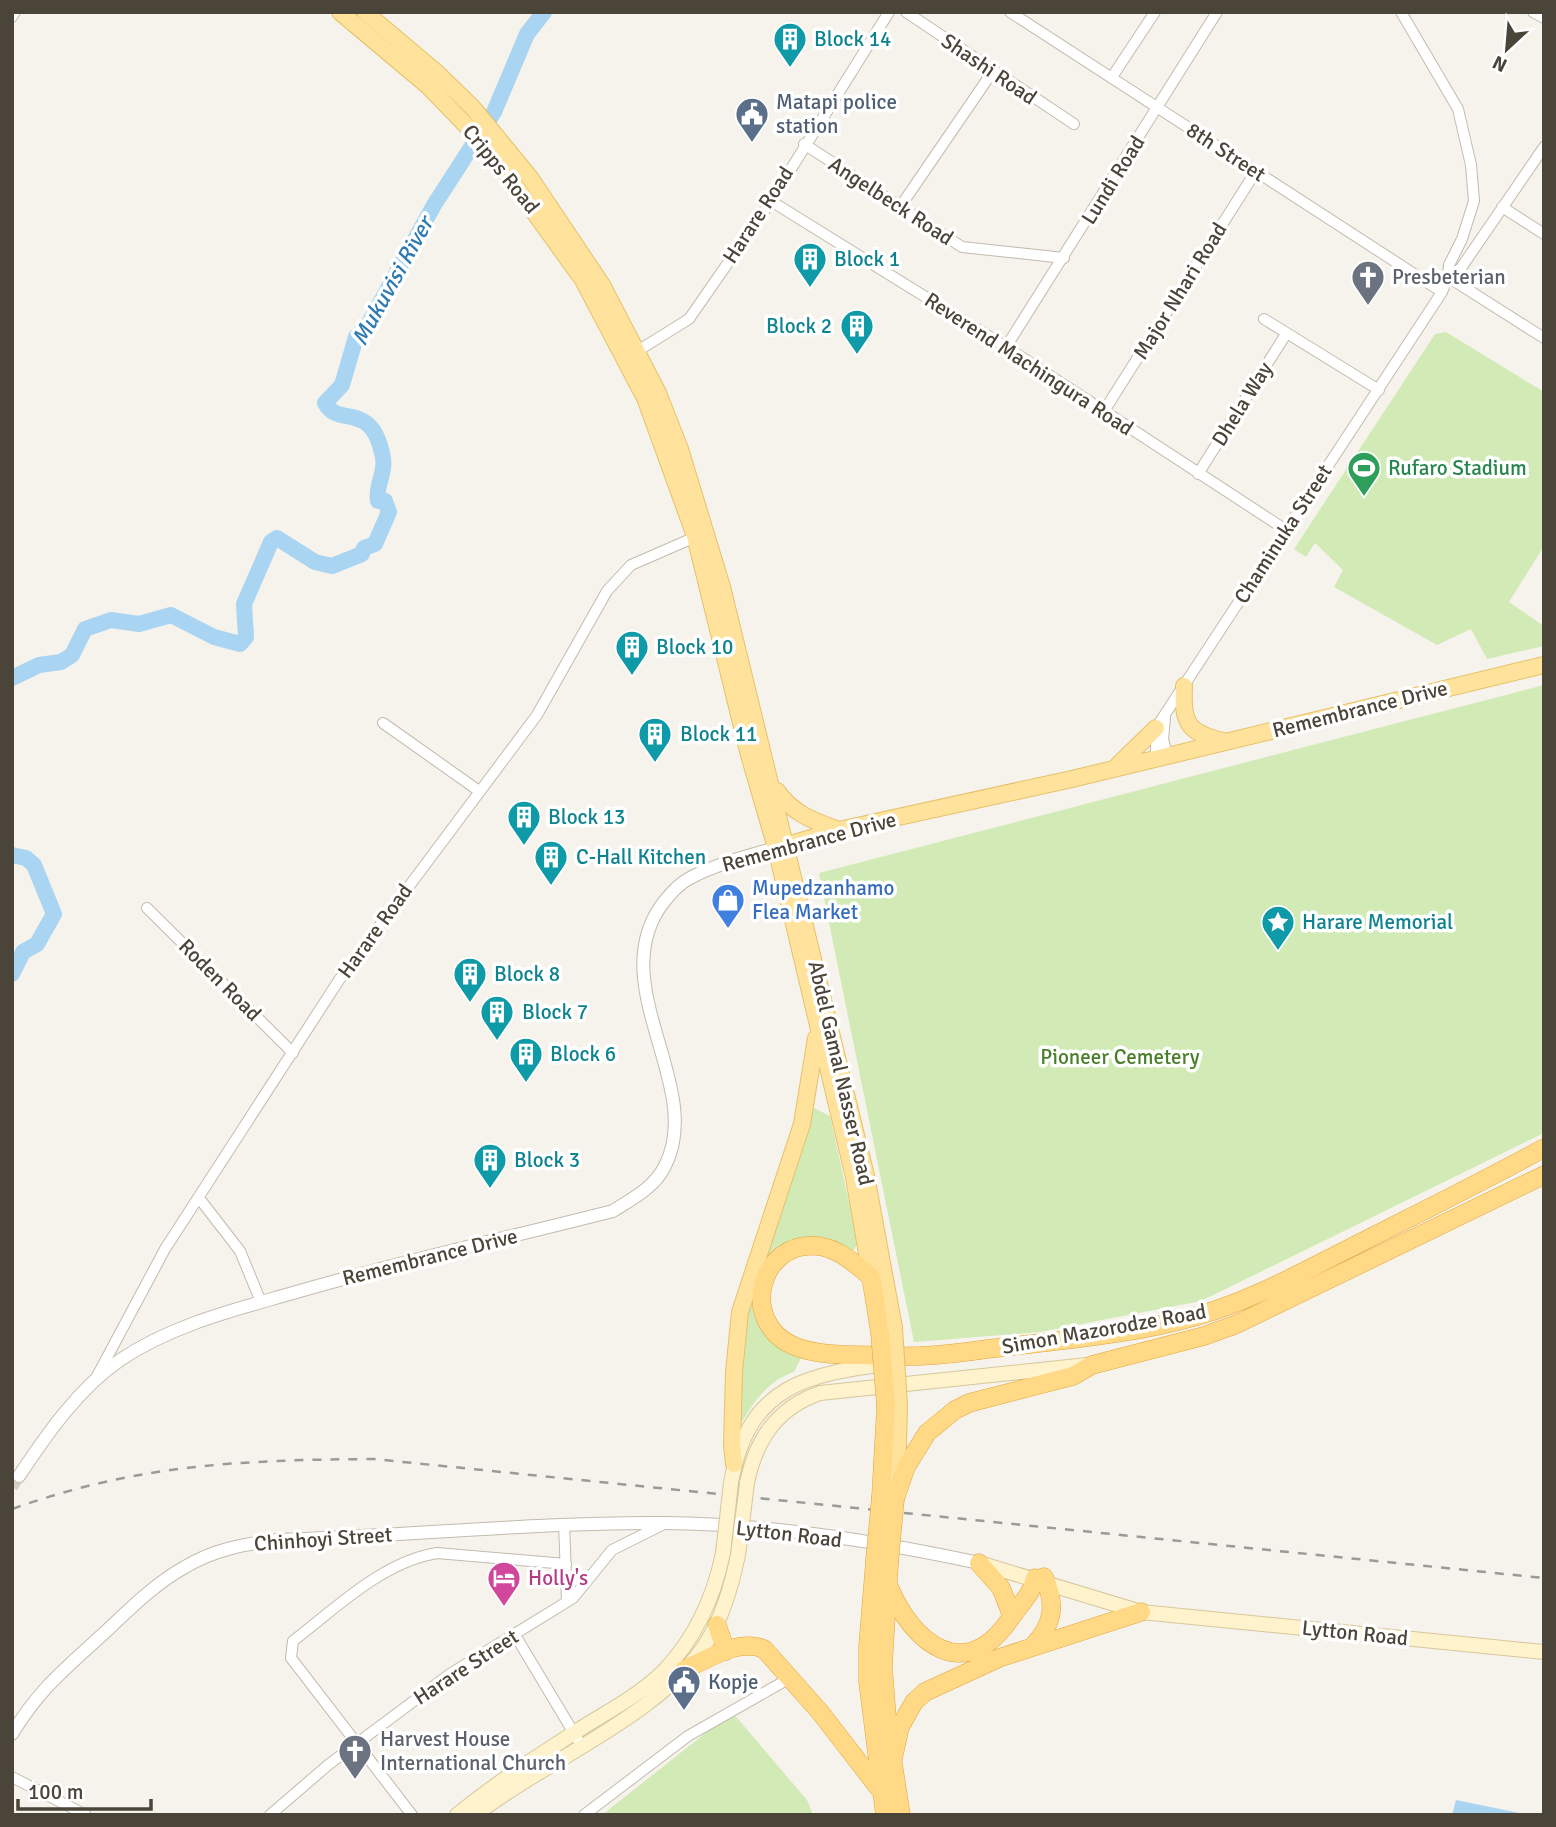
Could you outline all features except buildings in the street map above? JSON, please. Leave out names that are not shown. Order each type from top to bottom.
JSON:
[{"type":"highway","name":"Simon Mazorodze Road","points":[[933,1357],[1153,1325],[1226,1306],[1284,1281],[1544,1148]]},
{"type":"highway","name":"Simon Mazorodze Road","points":[[1092,1365],[1204,1336],[1237,1324],[1544,1175]]},
{"type":"highway","points":[[872,1277],[842,1254],[830,1249],[815,1246],[802,1248],[787,1254],[766,1275],[760,1298],[761,1309],[778,1337],[805,1350],[933,1357]]},
{"type":"highway","name":"Abdel Gamal Nasser Road","points":[[872,1277],[887,1330],[892,1406],[891,1496],[868,1670],[884,1815]]},
{"type":"highway","points":[[891,1496],[916,1451],[944,1416],[970,1403],[1073,1376],[1092,1365]]},
{"type":"highway","name":"Abdel Gamal Nasser Road","points":[[882,1562],[888,1584],[883,1666],[892,1763],[901,1815]]},
{"type":"highway","points":[[979,1563],[1001,1588],[1012,1616]]},
{"type":"highway","points":[[888,1584],[897,1606],[913,1629],[947,1652],[967,1653],[986,1646],[996,1638],[1042,1580],[1052,1602],[1051,1618],[1045,1634],[1033,1646]]},
{"type":"highway","points":[[892,1763],[900,1727],[925,1692],[999,1658],[1142,1612]]},
{"type":"highway","points":[[717,1625],[726,1651]]},
{"type":"highway","points":[[685,1669],[746,1645],[764,1649],[881,1791]]},
{"type":"main road","name":"Cripps Road","points":[[340,12],[428,86],[475,132],[492,142]]},
{"type":"main road","name":"Cripps Road","points":[[365,12],[436,72],[481,117],[492,142],[581,252],[632,355]]},
{"type":"main road","name":"Abdel Gamal Nasser Road","points":[[632,355],[673,430],[771,784],[817,1027],[853,1177],[872,1277]]},
{"type":"main road","name":"Abdel Gamal Nasser Road","points":[[701,535],[749,755],[782,846],[866,1176],[887,1330]]},
{"type":"main road","name":"Remembrance Drive","points":[[782,846],[839,830],[1072,779],[1116,766],[1544,666]]},
{"type":"main road","points":[[1184,686],[1182,708],[1189,725],[1205,737],[1226,742]]},
{"type":"main road","points":[[1116,766],[1161,721]]},
{"type":"main road","points":[[771,784],[787,806],[810,820],[839,830]]},
{"type":"main road","points":[[734,1464],[734,1372],[740,1312],[802,1124],[817,1027]]},
{"type":"main road","name":"Simon Mazorodze Road","points":[[577,1739],[673,1660],[710,1601],[723,1553],[734,1464],[759,1415],[772,1399],[796,1382],[851,1368],[933,1357]]},
{"type":"main road","name":"Simon Mazorodze Road","points":[[577,1739],[652,1699],[685,1669],[717,1625],[738,1555],[752,1461],[771,1425],[796,1403],[820,1392],[1092,1365]]},
{"type":"main road","name":"Lytton Road","points":[[979,1563],[1167,1613],[1230,1623],[1544,1652]]},
{"type":"main road","name":"Lytton Road","points":[[1042,1580],[1142,1612],[1167,1613]]},
{"type":"main road","points":[[457,1815],[506,1777],[577,1739]]},
{"type":"main road","points":[[475,1815],[577,1739]]},
{"type":"street","points":[[12,17],[15,12]]},
{"type":"street","name":"Harare Road","points":[[632,355],[688,319],[771,201],[804,144],[889,12]]},
{"type":"street","name":"Shashi Road","points":[[906,12],[1074,124]]},
{"type":"street","name":"8th Street","points":[[1010,12],[1442,292]]},
{"type":"street","points":[[1112,78],[1155,12]]},
{"type":"street","name":"Lundi Road","points":[[1006,347],[1217,12]]},
{"type":"street","points":[[1401,12],[1454,99],[1463,124],[1471,165],[1474,201],[1462,239],[1449,265],[1448,277],[1544,338]]},
{"type":"street","points":[[1532,12],[1544,19]]},
{"type":"street","points":[[900,207],[993,72]]},
{"type":"street","name":"Angelbeck Road","points":[[804,144],[962,247],[1064,258]]},
{"type":"street","name":"Chaminuka Street","points":[[1161,721],[1379,390],[1442,292],[1448,277],[1461,268],[1544,147]]},
{"type":"street","name":"Major Nhari Road","points":[[1104,411],[1256,171]]},
{"type":"street","name":"Reverend Machingura Road","points":[[771,201],[1006,347],[1286,530]]},
{"type":"street","points":[[1502,207],[1544,234]]},
{"type":"street","points":[[1264,318],[1379,390]]},
{"type":"street","name":"Dhela Way","points":[[1198,474],[1286,334]]},
{"type":"street","name":"Harare Road","points":[[95,1381],[164,1249],[356,955],[537,715],[617,577],[645,557],[701,535]]},
{"type":"street","points":[[1161,721],[1161,756]]},
{"type":"street","points":[[383,723],[479,791]]},
{"type":"street","name":"Remembrance Drive","points":[[19,1476],[50,1429],[95,1381],[152,1340],[210,1317],[261,1302],[613,1210],[647,1190],[665,1166],[676,1119],[642,975],[643,953],[650,926],[668,896],[688,878],[782,846]]},
{"type":"street","name":"Roden Road","points":[[147,908],[293,1053]]},
{"type":"street","points":[[199,1198],[240,1251],[261,1302]]},
{"type":"street","name":"Chinhoyi Street","points":[[12,1734],[30,1703],[54,1676],[143,1597],[184,1567],[236,1545],[277,1539],[564,1524],[666,1523]]},
{"type":"street","name":"Lytton Road","points":[[666,1523],[751,1528],[921,1550],[979,1563]]},
{"type":"street","name":"Harare Street","points":[[270,1815],[450,1674],[581,1591],[612,1550],[666,1523]]},
{"type":"street","points":[[564,1524],[567,1601]]},
{"type":"street","points":[[412,1815],[291,1658],[293,1641],[361,1589],[405,1562],[421,1556],[438,1553],[566,1564]]},
{"type":"street","points":[[514,1635],[577,1739]]},
{"type":"street","points":[[584,1815],[688,1737],[790,1678]]},
{"type":"street","points":[[12,1777],[86,1815]]},
{"type":"green space","name":"Rufaro Stadium","points":[[1446,332],[1544,392],[1544,546],[1509,602],[1544,626],[1544,646],[1487,659],[1471,629],[1437,645],[1334,587],[1343,570],[1315,543],[1306,557],[1294,549],[1435,334]]},
{"type":"green space","name":"Pioneer Cemetery","points":[[1544,685],[1544,1133],[1201,1301],[1040,1332],[914,1342],[819,873]]},
{"type":"green space","points":[[812,1107],[830,1116],[858,1243],[852,1253],[823,1237],[785,1245],[756,1306],[802,1356],[794,1372],[774,1382],[759,1397],[735,1434],[745,1311]]},
{"type":"green space","points":[[732,1712],[807,1800],[813,1815],[602,1815]]},
{"type":"water","points":[[1456,1800],[1524,1814],[1452,1815]]},
{"type":"waterway","name":"Mukuvisi River","points":[[12,678],[39,665],[61,662],[72,655],[85,629],[111,620],[139,624],[171,615],[214,637],[240,644],[246,637],[244,604],[271,542],[277,538],[315,562],[332,566],[362,554],[364,548],[375,544],[389,512],[385,501],[378,501],[384,463],[378,439],[363,421],[338,414],[325,403],[342,385],[356,337],[369,323],[434,205],[494,112],[527,34],[544,12]]},
{"type":"waterway","name":"Mukuvisi River","points":[[12,855],[26,858],[34,865],[54,914],[37,944],[23,952],[12,974]]},
{"type":"tunnel","points":[[12,1487],[19,1476]]},
{"type":"railway","points":[[12,1509],[103,1482],[147,1474],[235,1463],[374,1459],[1544,1578]]},
{"type":"place","name":"Block 14","points":[[790,69]]},
{"type":"place","name":"Matapi police station","points":[[752,144]]},
{"type":"place","name":"Block 1","points":[[810,289]]},
{"type":"place","name":"Presbeterian","points":[[1368,307]]},
{"type":"place","name":"Block 2","points":[[857,356]]},
{"type":"place","name":"Rufaro Stadium","points":[[1364,498]]},
{"type":"place","name":"Block 10","points":[[632,677]]},
{"type":"place","name":"Block 11","points":[[655,764]]},
{"type":"place","name":"Block 13","points":[[524,847]]},
{"type":"place","name":"C-Hall Kitchen","points":[[551,887]]},
{"type":"place","name":"Mupedzanhamo Flea Market","points":[[728,930]]},
{"type":"place","name":"Harare Memorial","points":[[1278,952]]},
{"type":"place","name":"Block 8","points":[[470,1004]]},
{"type":"place","name":"Block 7","points":[[497,1042]]},
{"type":"place","name":"Block 6","points":[[526,1084]]},
{"type":"place","name":"Block 3","points":[[490,1190]]},
{"type":"place","name":"Holly's","points":[[504,1608]]},
{"type":"place","name":"Kopje","points":[[684,1712]]},
{"type":"place","name":"Harvest House International Church","points":[[355,1781]]}]
